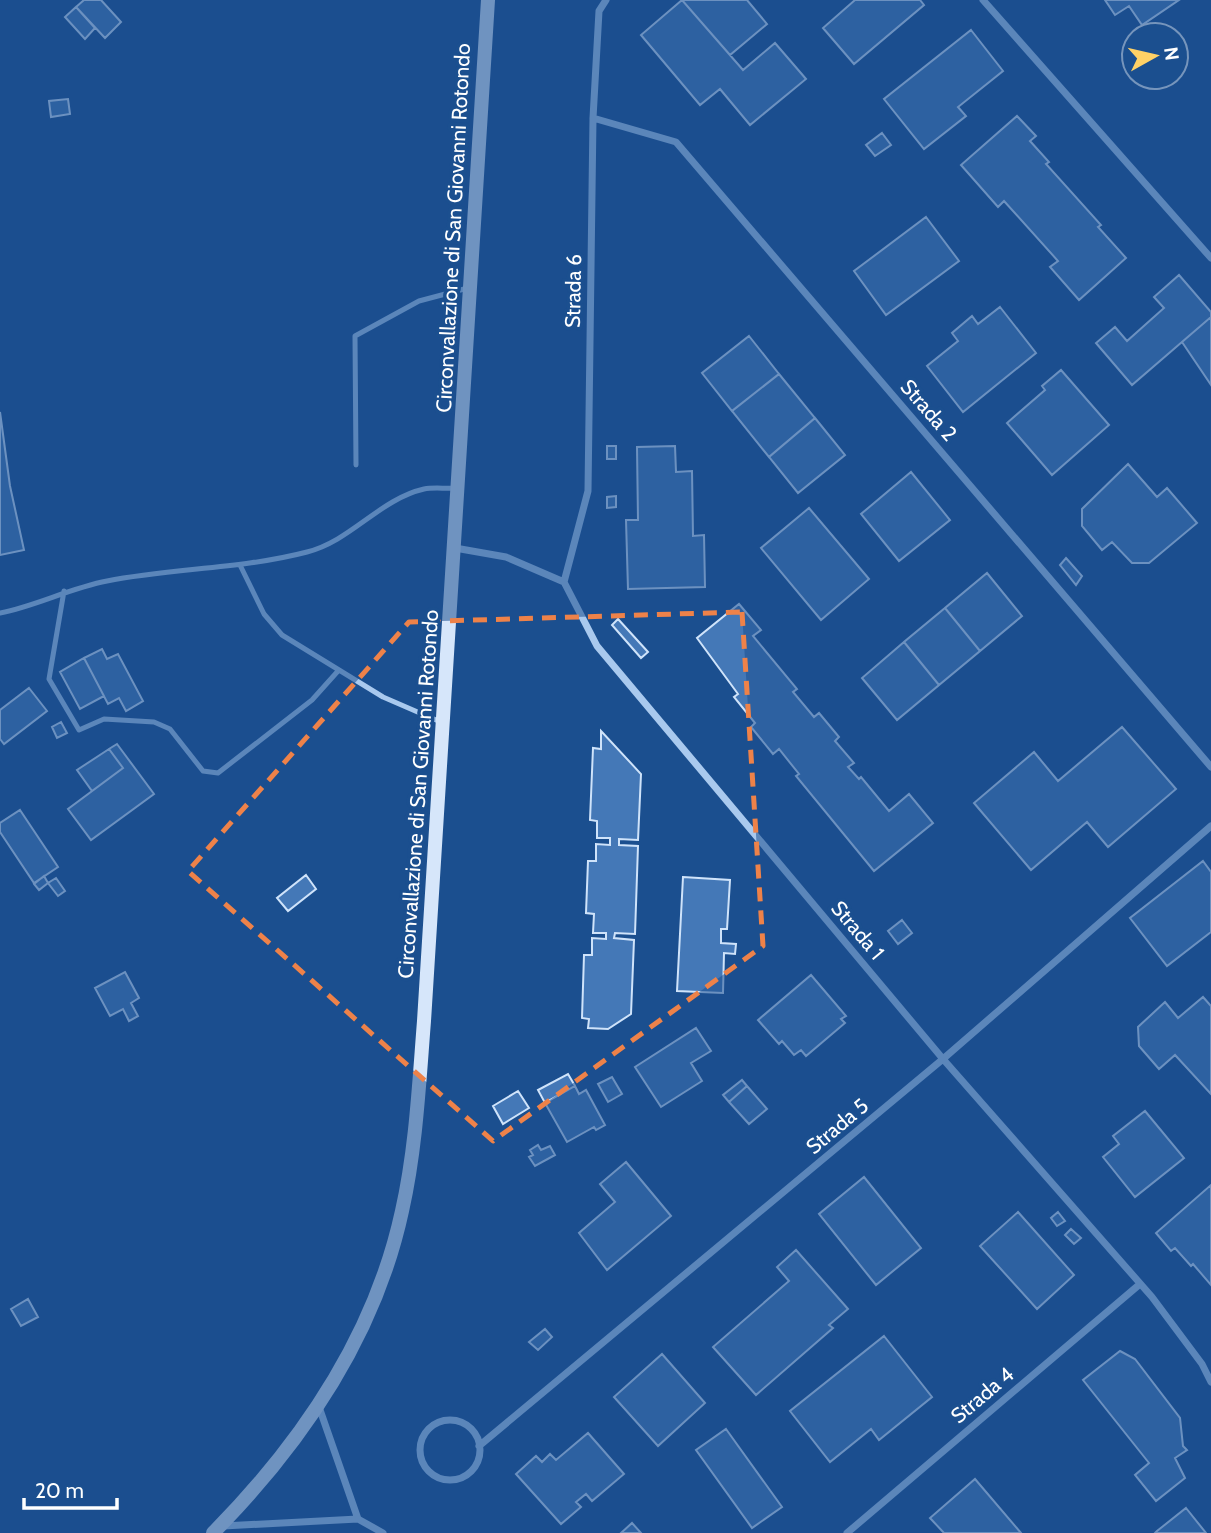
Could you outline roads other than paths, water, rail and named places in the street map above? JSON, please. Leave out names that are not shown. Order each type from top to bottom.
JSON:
[{"type":"main road","name":"Circonvallazione di San Giovanni Rotondo","points":[[217,1530],[274,1466],[318,1407],[347,1358],[389,1260],[407,1188],[422,1048],[488,0]]},
{"type":"street","name":"Strada 6","points":[[564,582],[588,491],[593,118],[599,11],[606,0]]},
{"type":"street","points":[[987,1],[1211,258]]},
{"type":"street","name":"Strada 2","points":[[593,118],[676,142],[1211,767]]},
{"type":"street","points":[[455,548],[506,557],[564,582]]},
{"type":"street","name":"Strada 1","points":[[564,582],[597,646],[943,1059],[1140,1284],[1202,1364],[1211,1382]]},
{"type":"street","name":"Strada 5","points":[[480,1446],[470,1428],[461,1423],[442,1421],[426,1432],[419,1451],[421,1461],[434,1476],[452,1480],[470,1472],[479,1455],[480,1446],[943,1059],[1211,826]]},
{"type":"street","name":"Strada 4","points":[[847,1533],[1140,1284]]},
{"type":"street","points":[[1202,1364],[1211,1358]]},
{"type":"street","points":[[318,1407],[358,1519]]},
{"type":"street","points":[[217,1530],[358,1519],[383,1533]]},
{"type":"lane","points":[[356,465],[355,336],[419,301],[471,288]]},
{"type":"lane","points":[[0,613],[64,590],[107,580],[240,565],[310,552],[338,541],[396,500],[425,489],[459,488]]},
{"type":"lane","points":[[240,565],[264,614],[282,635],[338,671],[415,714],[443,724]]},
{"type":"lane","points":[[64,590],[49,679],[79,730],[104,719],[154,722],[170,729],[203,771],[218,773],[312,700],[338,671]]}]
